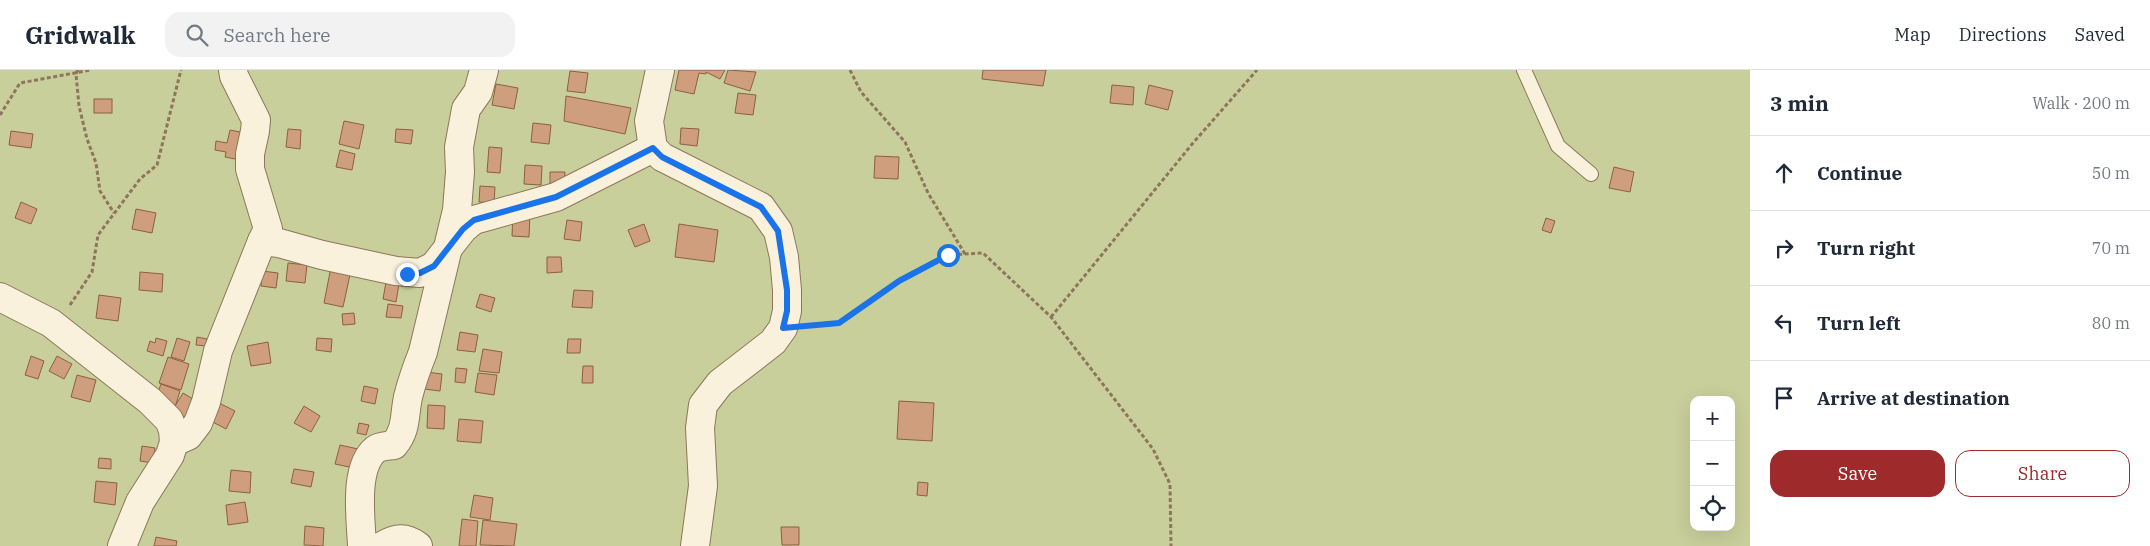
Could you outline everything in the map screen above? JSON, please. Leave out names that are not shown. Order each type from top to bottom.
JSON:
[{"type":"street","points":[[174,442],[188,436],[198,423],[206,402],[218,351],[268,229],[250,169],[250,154],[256,120],[234,76],[233,70]]},
{"type":"street","points":[[362,546],[362,472],[368,458],[377,448],[394,445],[403,434],[408,398],[416,368],[423,352],[457,210],[460,172],[459,148],[466,109],[478,92],[484,70]]},
{"type":"street","points":[[660,70],[649,121],[653,148],[662,157],[761,207],[778,231],[787,290],[787,311],[783,328],[773,342],[763,352],[720,383],[703,405],[700,428],[703,486],[695,546]]},
{"type":"street","points":[[262,241],[279,243],[322,255],[407,274],[420,273],[434,266],[463,229],[474,220],[556,197],[653,148]]},
{"type":"street","points":[[0,298],[51,323],[150,401],[168,420],[173,430],[174,442],[170,455],[140,502],[122,546]]},
{"type":"street","points":[[382,546],[400,538],[410,540],[418,546]]},
{"type":"lane","points":[[1524,70],[1558,146],[1591,174]]},
{"type":"path","points":[[0,115],[20,82],[91,70]]},
{"type":"path","points":[[51,323],[68,307],[92,272],[98,235],[140,179],[157,165],[181,70]]},
{"type":"path","points":[[850,70],[861,92],[905,142],[928,193],[965,254]]},
{"type":"path","points":[[1050,317],[1193,143],[1256,70]]},
{"type":"path","points":[[77,72],[79,106],[87,139],[96,163],[100,191],[114,213]]},
{"type":"path","points":[[783,328],[839,323],[899,281],[948,255],[983,253],[1050,317],[1153,449],[1170,484],[1171,546]]},
{"type":"green space","points":[[0,70],[1750,70],[1750,546],[0,546]]},
{"type":"building","points":[[679,70],[725,70],[720,79],[706,72],[706,74],[699,73],[694,94],[675,90]]},
{"type":"building","points":[[728,70],[756,72],[750,91],[724,83]]},
{"type":"building","points":[[983,70],[1046,70],[1043,86],[982,79]]},
{"type":"building","points":[[570,71],[588,73],[585,93],[567,91]]},
{"type":"building","points":[[496,84],[518,88],[514,109],[492,105]]},
{"type":"building","points":[[1112,85],[1134,87],[1133,105],[1110,103]]},
{"type":"building","points":[[1149,85],[1173,91],[1168,110],[1145,104]]},
{"type":"building","points":[[738,93],[756,95],[753,115],[735,113]]},
{"type":"building","points":[[566,96],[631,108],[625,134],[564,121]]},
{"type":"building","points":[[94,99],[112,99],[112,113],[94,113]]},
{"type":"building","points":[[344,121],[364,125],[359,149],[339,144]]},
{"type":"building","points":[[533,123],[551,125],[549,144],[531,142]]},
{"type":"building","points":[[681,128],[699,129],[697,146],[680,144]]},
{"type":"building","points":[[288,129],[301,130],[300,149],[286,147]]},
{"type":"building","points":[[396,129],[413,130],[411,144],[395,142]]},
{"type":"building","points":[[230,130],[245,133],[240,160],[225,157],[226,152],[215,150],[216,141],[227,143]]},
{"type":"building","points":[[11,131],[33,134],[31,148],[9,145]]},
{"type":"building","points":[[489,147],[502,148],[500,173],[487,172]]},
{"type":"building","points":[[340,150],[355,154],[352,170],[336,167]]},
{"type":"building","points":[[875,156],[899,157],[898,179],[874,178]]},
{"type":"building","points":[[525,165],[542,166],[541,185],[524,184]]},
{"type":"building","points":[[1614,167],[1634,172],[1630,192],[1609,188]]},
{"type":"building","points":[[550,172],[565,172],[564,189],[550,188]]},
{"type":"building","points":[[480,186],[495,187],[494,203],[479,202]]},
{"type":"building","points":[[21,202],[37,209],[31,224],[15,218]]},
{"type":"building","points":[[136,209],[156,213],[152,233],[132,229]]},
{"type":"building","points":[[513,212],[530,214],[529,237],[512,236]]},
{"type":"building","points":[[1546,218],[1555,221],[1551,233],[1542,230]]},
{"type":"building","points":[[567,220],[582,222],[580,241],[564,239]]},
{"type":"building","points":[[644,224],[650,241],[635,247],[628,230]]},
{"type":"building","points":[[679,224],[718,230],[714,262],[675,257]]},
{"type":"building","points":[[547,257],[561,257],[562,272],[547,273]]},
{"type":"building","points":[[288,263],[307,265],[305,283],[286,281]]},
{"type":"building","points":[[331,267],[351,270],[343,307],[324,303]]},
{"type":"building","points":[[262,271],[278,273],[276,288],[261,286]]},
{"type":"building","points":[[140,272],[163,274],[162,292],[139,290]]},
{"type":"building","points":[[386,282],[399,284],[396,302],[383,299]]},
{"type":"building","points":[[574,290],[593,291],[592,308],[572,307]]},
{"type":"building","points":[[480,294],[495,298],[491,312],[476,307]]},
{"type":"building","points":[[99,295],[121,298],[118,321],[96,318]]},
{"type":"building","points":[[388,304],[403,306],[401,318],[386,317]]},
{"type":"building","points":[[354,313],[355,324],[343,325],[342,314]]},
{"type":"building","points":[[460,332],[478,335],[475,352],[457,350]]},
{"type":"building","points":[[197,337],[207,339],[206,346],[196,345]]},
{"type":"building","points":[[156,338],[167,341],[163,356],[147,351],[150,341],[155,343]]},
{"type":"building","points":[[177,338],[190,342],[184,361],[171,357]]},
{"type":"building","points":[[317,338],[332,339],[331,352],[316,350]]},
{"type":"building","points":[[568,339],[581,339],[580,353],[567,353]]},
{"type":"building","points":[[268,342],[271,363],[251,366],[247,346]]},
{"type":"building","points":[[483,349],[502,352],[499,373],[479,371]]},
{"type":"building","points":[[31,356],[44,361],[38,379],[25,375]]},
{"type":"building","points":[[57,356],[72,364],[64,379],[49,371]]},
{"type":"building","points":[[168,357],[189,364],[181,390],[159,383]]},
{"type":"building","points":[[583,366],[593,366],[593,383],[582,383]]},
{"type":"building","points":[[456,368],[467,369],[465,383],[455,382]]},
{"type":"building","points":[[426,372],[442,374],[440,391],[424,389]]},
{"type":"building","points":[[478,373],[497,375],[494,395],[475,392]]},
{"type":"building","points":[[77,375],[96,380],[90,402],[71,397]]},
{"type":"building","points":[[161,384],[180,391],[175,407],[155,400]]},
{"type":"building","points":[[364,386],[378,389],[375,404],[361,401]]},
{"type":"building","points":[[183,393],[198,402],[187,420],[172,411]]},
{"type":"building","points":[[899,401],[934,403],[932,441],[897,439]]},
{"type":"building","points":[[217,402],[235,411],[226,429],[209,420]]},
{"type":"building","points":[[428,405],[445,406],[444,429],[427,428]]},
{"type":"building","points":[[304,406],[320,416],[311,432],[294,423]]},
{"type":"building","points":[[459,419],[483,421],[481,443],[457,441]]},
{"type":"building","points":[[359,423],[369,425],[366,435],[357,433]]},
{"type":"building","points":[[340,445],[358,449],[354,468],[335,464]]},
{"type":"building","points":[[142,446],[155,448],[153,463],[140,461]]},
{"type":"building","points":[[99,458],[111,459],[111,469],[98,468]]},
{"type":"building","points":[[294,469],[314,472],[311,487],[291,483]]},
{"type":"building","points":[[231,470],[251,472],[250,493],[229,491]]},
{"type":"building","points":[[96,481],[117,483],[115,505],[94,502]]},
{"type":"building","points":[[918,482],[928,483],[927,496],[917,495]]},
{"type":"building","points":[[474,495],[493,498],[490,520],[470,517]]},
{"type":"building","points":[[245,502],[248,522],[228,525],[226,505]]},
{"type":"building","points":[[462,519],[478,521],[476,546],[459,546]]},
{"type":"building","points":[[483,520],[517,524],[514,546],[480,545]]},
{"type":"building","points":[[305,526],[324,528],[323,546],[304,545]]},
{"type":"building","points":[[781,527],[799,527],[799,545],[782,545]]},
{"type":"building","points":[[156,537],[177,541],[176,546],[154,546]]},
{"type":"route","points":[[407,274],[420,273],[434,266],[463,229],[474,220],[556,197],[653,148],[662,157],[731,190],[761,207],[778,231],[784,257],[787,311],[783,328],[839,323],[899,281],[948,255]]}]
